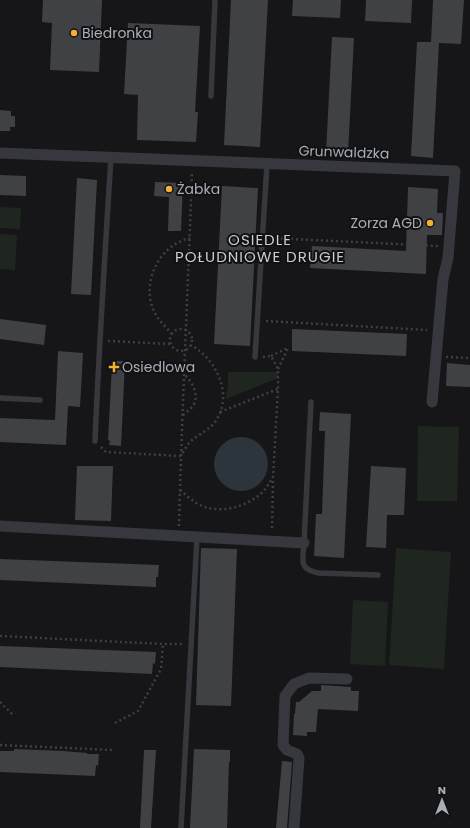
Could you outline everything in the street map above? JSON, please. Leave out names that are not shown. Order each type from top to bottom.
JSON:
[{"type":"street","name":"Grunwaldzka","points":[[0,153],[455,171],[448,258],[444,279],[432,402]]},
{"type":"street","points":[[0,526],[304,543]]},
{"type":"street","points":[[294,828],[299,758],[297,754],[287,750],[283,745],[285,696],[294,684],[309,678],[347,679]]},
{"type":"lane","points":[[211,96],[215,0]]},
{"type":"lane","points":[[95,441],[99,341],[111,157]]},
{"type":"lane","points":[[256,357],[267,164]]},
{"type":"lane","points":[[0,398],[40,400]]},
{"type":"lane","points":[[311,402],[303,565],[306,568],[319,573],[378,575]]},
{"type":"lane","points":[[181,828],[197,538]]},
{"type":"path","points":[[179,537],[180,456],[183,415],[192,160]]},
{"type":"path","points":[[172,334],[156,316],[150,298],[150,285],[155,267],[160,258],[170,248],[183,239],[190,238]]},
{"type":"path","points":[[262,238],[449,246]]},
{"type":"path","points":[[258,320],[439,330]]},
{"type":"path","points":[[177,330],[186,330],[192,338],[190,348],[185,351],[176,350],[171,344],[170,338],[172,334],[177,330]]},
{"type":"path","points":[[99,341],[171,344]]},
{"type":"path","points":[[180,456],[191,441],[214,423],[220,412],[223,400],[222,385],[216,368],[204,353],[191,345]]},
{"type":"path","points":[[256,357],[271,356],[288,348],[278,369],[271,542]]},
{"type":"path","points":[[271,356],[278,369]]},
{"type":"path","points":[[436,356],[470,358]]},
{"type":"path","points":[[183,415],[193,406],[195,395],[192,385],[184,374]]},
{"type":"path","points":[[220,412],[278,389]]},
{"type":"path","points":[[95,441],[106,452],[180,456]]},
{"type":"path","points":[[180,489],[201,506],[222,510],[249,502],[259,495],[273,478]]},
{"type":"path","points":[[0,636],[191,644]]},
{"type":"path","points":[[115,723],[138,711],[161,669],[163,644]]},
{"type":"path","points":[[0,702],[12,714]]},
{"type":"path","points":[[0,745],[113,750]]},
{"type":"shaded area","points":[[0,207],[21,208],[20,229],[0,228]]},
{"type":"shaded area","points":[[0,234],[17,235],[15,270],[0,269]]},
{"type":"shaded area","points":[[228,372],[278,372],[278,378],[226,399]]},
{"type":"shaded area","points":[[418,426],[459,427],[457,501],[417,501]]},
{"type":"shaded area","points":[[241,437],[251,439],[260,445],[266,454],[268,464],[266,474],[260,483],[251,489],[241,491],[231,489],[222,483],[216,474],[214,464],[216,454],[222,445],[231,439]]},
{"type":"shaded area","points":[[396,548],[451,552],[444,669],[389,665]]},
{"type":"shaded area","points":[[353,600],[388,602],[385,666],[350,664]]},
{"type":"building","points":[[43,0],[102,0],[99,72],[50,70],[52,23],[42,22]]},
{"type":"building","points":[[231,0],[268,0],[260,147],[224,145]]},
{"type":"building","points":[[293,0],[341,0],[340,18],[292,16]]},
{"type":"building","points":[[366,0],[412,0],[411,23],[365,21]]},
{"type":"building","points":[[433,0],[464,0],[461,44],[439,43],[433,158],[411,156],[417,42],[431,42]]},
{"type":"building","points":[[128,23],[200,26],[195,112],[198,112],[196,142],[137,140],[138,95],[124,94]]},
{"type":"building","points":[[332,37],[354,38],[348,153],[326,152]]},
{"type":"building","points":[[0,110],[11,111],[11,116],[15,116],[15,127],[10,127],[10,131],[0,131]]},
{"type":"building","points":[[0,175],[26,176],[26,196],[0,195]]},
{"type":"building","points":[[77,178],[97,180],[91,295],[71,294]]},
{"type":"building","points":[[155,182],[183,183],[181,231],[168,231],[169,197],[154,196]]},
{"type":"building","points":[[222,186],[258,188],[250,346],[214,344]]},
{"type":"building","points":[[408,187],[438,189],[437,213],[443,213],[442,235],[427,235],[426,274],[310,268],[312,246],[406,251]]},
{"type":"building","points":[[0,319],[46,325],[44,345],[0,339]]},
{"type":"building","points":[[292,329],[407,334],[406,356],[292,351]]},
{"type":"building","points":[[58,351],[83,353],[80,407],[68,406],[66,445],[0,442],[0,418],[55,420]]},
{"type":"building","points":[[114,361],[125,361],[121,446],[109,445],[110,441],[108,440],[112,365],[114,364]]},
{"type":"building","points":[[447,363],[470,365],[470,387],[446,386]]},
{"type":"building","points":[[320,412],[351,414],[344,558],[314,556],[316,514],[322,514],[325,431],[319,431]]},
{"type":"building","points":[[77,466],[113,466],[111,521],[75,520]]},
{"type":"building","points":[[371,466],[406,468],[404,515],[387,515],[386,548],[366,547]]},
{"type":"building","points":[[201,548],[237,549],[231,706],[196,705]]},
{"type":"building","points":[[0,559],[159,565],[158,577],[156,577],[156,587],[0,580]]},
{"type":"building","points":[[0,646],[156,652],[152,674],[0,667]]},
{"type":"building","points":[[321,685],[351,687],[351,691],[359,691],[358,711],[318,709],[316,732],[307,732],[307,736],[293,735],[296,702],[299,702],[312,691],[321,691]]},
{"type":"building","points":[[14,749],[99,754],[98,766],[96,765],[95,776],[0,772],[0,751],[14,751]]},
{"type":"building","points":[[194,749],[230,750],[227,828],[190,828]]},
{"type":"building","points":[[144,750],[156,750],[151,828],[140,828]]},
{"type":"building","points":[[282,761],[292,762],[287,828],[276,828]]},
{"type":"place","name":"Biedronka","points":[[74,33]]},
{"type":"place","name":"Żabka","points":[[169,189]]},
{"type":"place","name":"Zorza AGD","points":[[430,223]]},
{"type":"place","name":"Osiedlowa","points":[[114,367]]},
{"type":"district","name":"OSIEDLE POŁUDNIOWE DRUGIE","points":[[260,248]]}]
